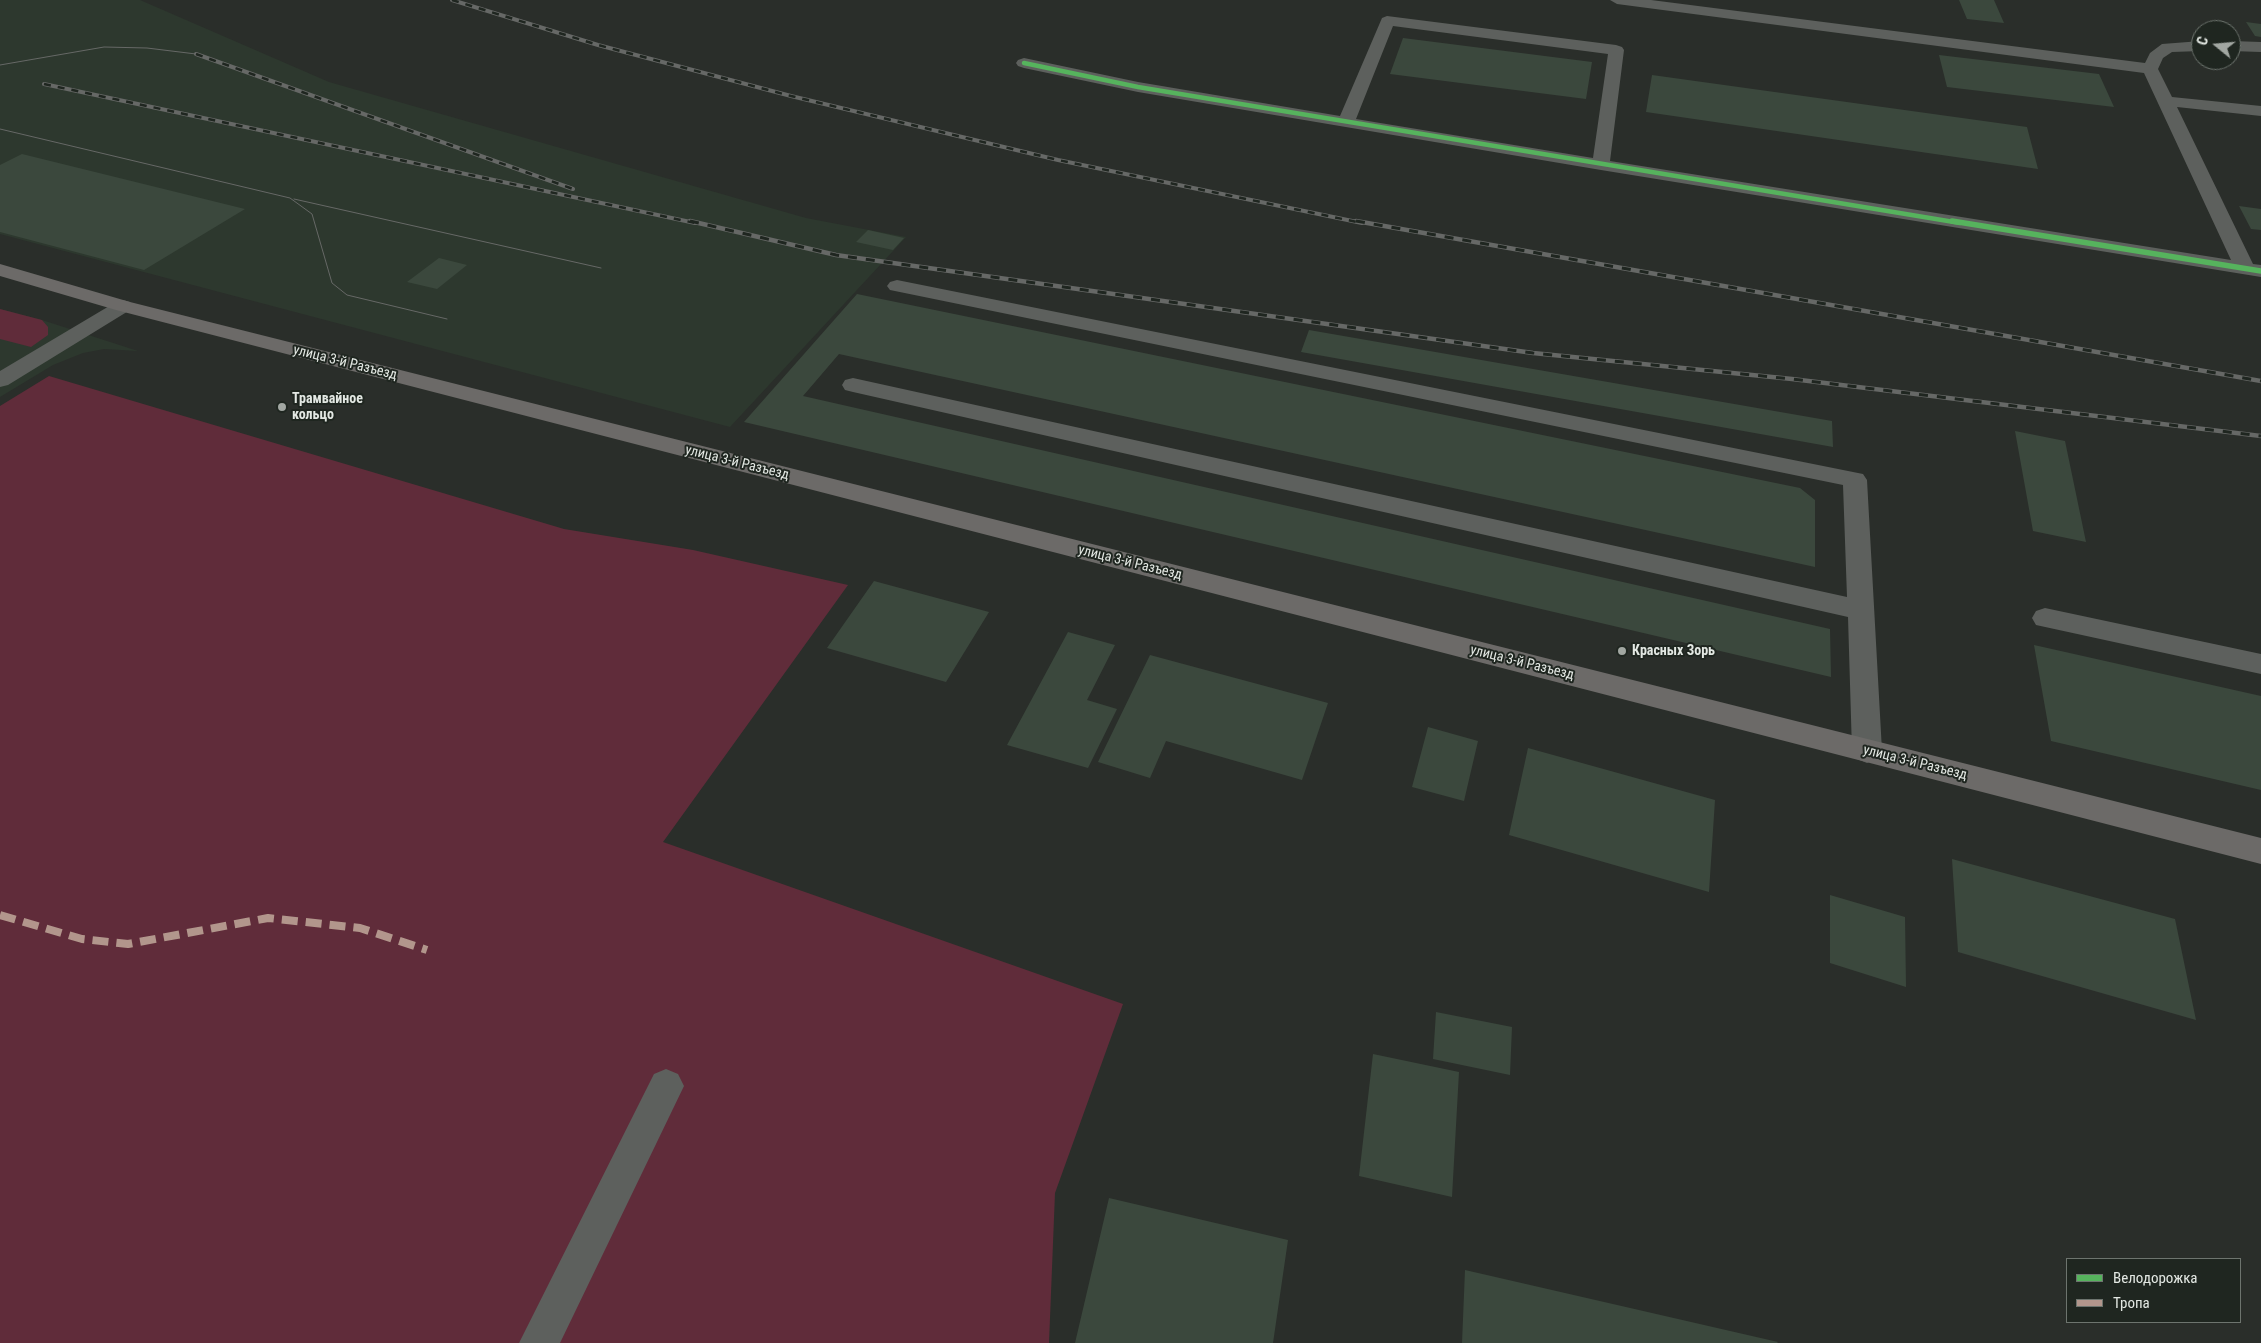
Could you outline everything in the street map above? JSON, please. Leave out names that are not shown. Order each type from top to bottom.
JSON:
[{"type":"main road","name":"улица 3-й Разъезд","points":[[0,270],[123,306],[2261,851]]},
{"type":"street","points":[[1617,0],[2150,70]]},
{"type":"street","points":[[1346,122],[1387,21],[1616,50],[1601,165]]},
{"type":"street","points":[[2191,46],[2168,47],[2156,56],[2150,70],[2253,269]]},
{"type":"street","points":[[2241,46],[2261,47]]},
{"type":"street","points":[[1024,63],[1138,87],[1601,165],[2253,269]]},
{"type":"street","points":[[2165,101],[2261,111]]},
{"type":"street","points":[[897,286],[1855,480],[1867,751]]},
{"type":"street","points":[[0,380],[123,306]]},
{"type":"street","points":[[853,385],[1861,610]]},
{"type":"street","points":[[2045,618],[2261,664]]},
{"type":"street","points":[[540,1343],[666,1086]]},
{"type":"shaded area","points":[[0,0],[140,0],[329,82],[806,218],[906,237],[730,427],[0,234]]},
{"type":"shaded area","points":[[0,309],[42,320],[138,351],[104,349],[83,353],[53,365],[0,397]]},
{"type":"shaded area","points":[[0,309],[42,320],[48,327],[48,335],[31,347],[0,339]]},
{"type":"shaded area","points":[[49,376],[564,529],[693,550],[848,585],[663,842],[1123,1004],[1055,1193],[1049,1343],[0,1343],[0,406]]},
{"type":"building","points":[[1959,0],[1994,0],[2004,23],[1967,19]]},
{"type":"building","points":[[2246,22],[2261,24],[2261,37],[2255,36]]},
{"type":"building","points":[[1403,38],[1592,62],[1586,99],[1390,74]]},
{"type":"building","points":[[1939,55],[2099,74],[2114,107],[1947,87]]},
{"type":"building","points":[[1652,75],[2027,127],[2038,169],[1646,112]]},
{"type":"building","points":[[22,154],[245,209],[144,270],[0,232],[0,165]]},
{"type":"building","points":[[2239,206],[2261,209],[2261,230],[2251,229]]},
{"type":"building","points":[[868,230],[904,238],[893,250],[856,242]]},
{"type":"building","points":[[439,258],[467,265],[437,289],[407,282]]},
{"type":"building","points":[[857,294],[1800,488],[1815,500],[1815,567],[839,354],[803,396],[1830,629],[1831,677],[744,422]]},
{"type":"building","points":[[1309,330],[1832,421],[1833,447],[1301,352]]},
{"type":"building","points":[[2015,431],[2065,441],[2086,542],[2033,531]]},
{"type":"building","points":[[874,581],[989,612],[946,682],[827,648]]},
{"type":"building","points":[[1068,632],[1115,645],[1087,700],[1117,709],[1088,768],[1007,745]]},
{"type":"building","points":[[2034,645],[2261,696],[2261,790],[2051,741]]},
{"type":"building","points":[[1150,655],[1328,703],[1302,780],[1166,741],[1150,778],[1098,762]]},
{"type":"building","points":[[1428,727],[1478,741],[1464,801],[1412,787]]},
{"type":"building","points":[[1528,748],[1715,800],[1709,892],[1509,835]]},
{"type":"building","points":[[1952,859],[2175,919],[2196,1020],[1958,952]]},
{"type":"building","points":[[1830,895],[1905,917],[1906,987],[1830,963]]},
{"type":"building","points":[[1436,1012],[1512,1027],[1510,1075],[1433,1059]]},
{"type":"building","points":[[1373,1054],[1459,1072],[1452,1197],[1359,1176]]},
{"type":"building","points":[[1109,1198],[1288,1240],[1273,1343],[1075,1343]]},
{"type":"building","points":[[1465,1270],[1778,1342],[1462,1343]]},
{"type":"tram line","points":[[0,65],[104,47],[147,48],[196,54]]},
{"type":"tram line","points":[[0,129],[290,198],[312,214],[332,283],[347,295],[447,319]]},
{"type":"tram line","points":[[294,199],[601,268]]},
{"type":"railway","points":[[452,0],[598,45],[791,96],[1058,160],[1362,223]]},
{"type":"railway","points":[[196,54],[573,189]]},
{"type":"railway","points":[[44,84],[695,223]]},
{"type":"railway","points":[[690,221],[836,255],[1533,353],[1792,379],[2261,436]]},
{"type":"railway","points":[[1356,221],[2261,381]]},
{"type":"marked path","points":[[0,915],[82,939],[128,944],[268,918],[360,928],[427,950]]},
{"type":"cycle path","points":[[1024,63],[1138,87],[1601,165],[2261,271]]},
{"type":"place","name":"Трамвайное кольцо","points":[[282,407]]},
{"type":"place","name":"Красных Зорь","points":[[1622,651]]}]
